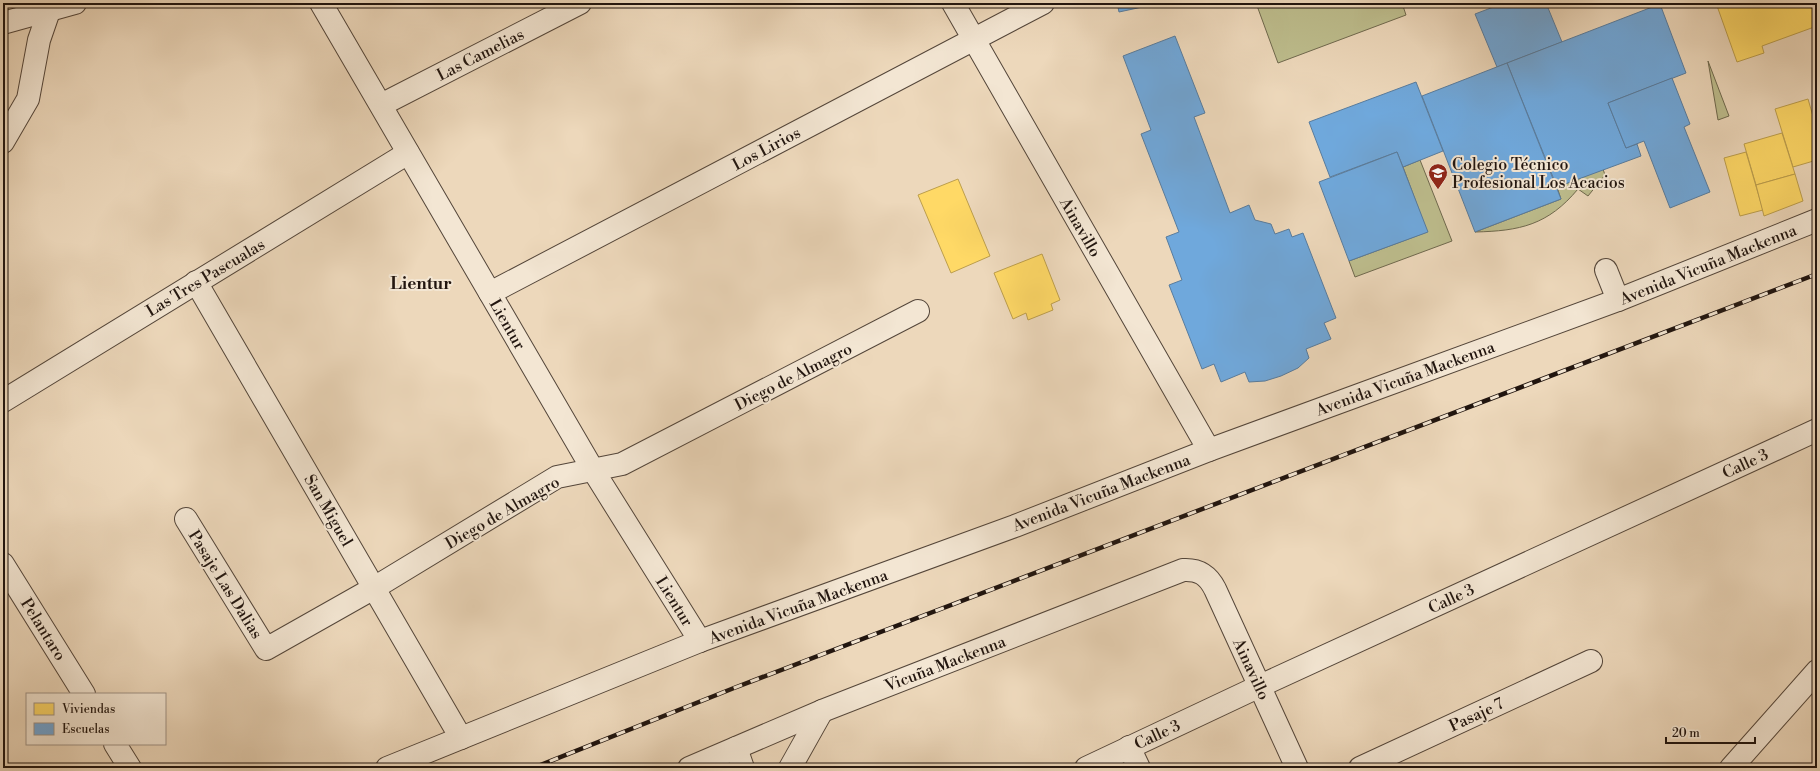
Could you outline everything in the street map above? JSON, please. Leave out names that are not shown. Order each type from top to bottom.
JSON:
[{"type":"street","points":[[3,23],[75,3]]},
{"type":"street","name":"Lientur","points":[[321,3],[593,470],[700,641]]},
{"type":"street","name":"Las Camelias","points":[[381,105],[580,3]]},
{"type":"street","name":"Ainavillo","points":[[953,3],[1209,450]]},
{"type":"street","name":"Los Lirios","points":[[490,293],[1043,3]]},
{"type":"street","points":[[3,142],[28,99],[38,40],[49,11]]},
{"type":"street","name":"Las Tres Pascualas","points":[[3,401],[408,153]]},
{"type":"street","name":"Avenida Vicuña Mackenna","points":[[387,768],[700,641],[1015,526],[1209,450],[1618,300],[1817,220]]},
{"type":"street","points":[[1606,270],[1618,300]]},
{"type":"street","name":"San Miguel","points":[[196,282],[461,738]]},
{"type":"street","name":"Diego de Almagro","points":[[266,649],[374,588],[557,477],[622,464],[918,311]]},
{"type":"street","name":"Calle 3","points":[[1086,768],[1260,686],[1817,430]]},
{"type":"street","name":"Pasaje Las Dalias","points":[[186,519],[266,649]]},
{"type":"street","name":"Pelantaro","points":[[3,564],[83,693]]},
{"type":"street","name":"Vicuña Mackenna","points":[[689,768],[822,711],[1183,570],[1194,569],[1203,573]]},
{"type":"street","name":"Ainavillo","points":[[1203,573],[1211,580],[1297,768]]},
{"type":"street","name":"Pasaje 7","points":[[1360,768],[1592,661]]},
{"type":"street","points":[[1731,768],[1817,672]]},
{"type":"street","points":[[790,768],[822,711]]},
{"type":"street","points":[[116,745],[130,768]]},
{"type":"street","points":[[1129,747],[1139,768]]},
{"type":"street","points":[[736,748],[743,768]]},
{"type":"green space","points":[[1256,3],[1402,3],[1406,15],[1278,63]]},
{"type":"green space","points":[[1708,61],[1729,116],[1718,120]]},
{"type":"green space","points":[[1420,160],[1452,241],[1355,277],[1349,261],[1427,232],[1403,167]]},
{"type":"green space","points":[[1603,169],[1605,175],[1588,196],[1578,189],[1556,211],[1532,224],[1506,230],[1475,232],[1561,199],[1557,187]]},
{"type":"building: Viviendas","points":[[1716,3],[1817,3],[1817,26],[1762,46],[1764,53],[1737,62]]},
{"type":"building: Viviendas","points":[[1808,99],[1817,130],[1817,160],[1793,167],[1775,109]]},
{"type":"building: Viviendas","points":[[1782,133],[1795,174],[1756,185],[1744,144]]},
{"type":"building: Viviendas","points":[[1746,152],[1763,210],[1740,216],[1724,158]]},
{"type":"building: Viviendas","points":[[1795,174],[1803,201],[1764,216],[1756,185]]},
{"type":"building: Viviendas","points":[[958,179],[990,256],[951,273],[918,195]]},
{"type":"building: Viviendas","points":[[1042,254],[1060,300],[1051,304],[1053,310],[1028,320],[1026,313],[1013,319],[994,273]]},
{"type":"building: Escuelas","points":[[1117,3],[1161,3],[1119,12]]},
{"type":"building: Escuelas","points":[[1504,3],[1546,3],[1562,42],[1497,67],[1475,14]]},
{"type":"building: Escuelas","points":[[1660,4],[1686,73],[1608,103],[1626,148],[1637,144],[1641,156],[1557,187],[1507,63]]},
{"type":"building: Escuelas","points":[[1175,36],[1205,113],[1194,117],[1230,213],[1249,205],[1255,220],[1271,224],[1275,234],[1289,229],[1292,237],[1303,233],[1336,318],[1324,323],[1331,339],[1306,349],[1309,358],[1298,368],[1281,376],[1265,381],[1249,382],[1245,372],[1221,382],[1214,364],[1202,369],[1169,285],[1182,280],[1166,237],[1179,232],[1141,134],[1151,130],[1123,56]]},
{"type":"building: Escuelas","points":[[1507,63],[1561,199],[1475,232],[1422,96]]},
{"type":"building: Escuelas","points":[[1672,78],[1690,124],[1684,127],[1710,192],[1670,208],[1644,141],[1626,148],[1608,103]]},
{"type":"building: Escuelas","points":[[1416,82],[1443,151],[1403,167],[1397,152],[1330,177],[1309,122]]},
{"type":"building: Escuelas","points":[[1397,152],[1428,232],[1349,261],[1319,182]]},
{"type":"railway","points":[[533,768],[734,688],[1817,274]]},
{"type":"place","name":"Colegio Técnico Profesional Los Acacios","points":[[1438,190]]},
{"type":"district","name":"Lientur","points":[[421,283]]}]
